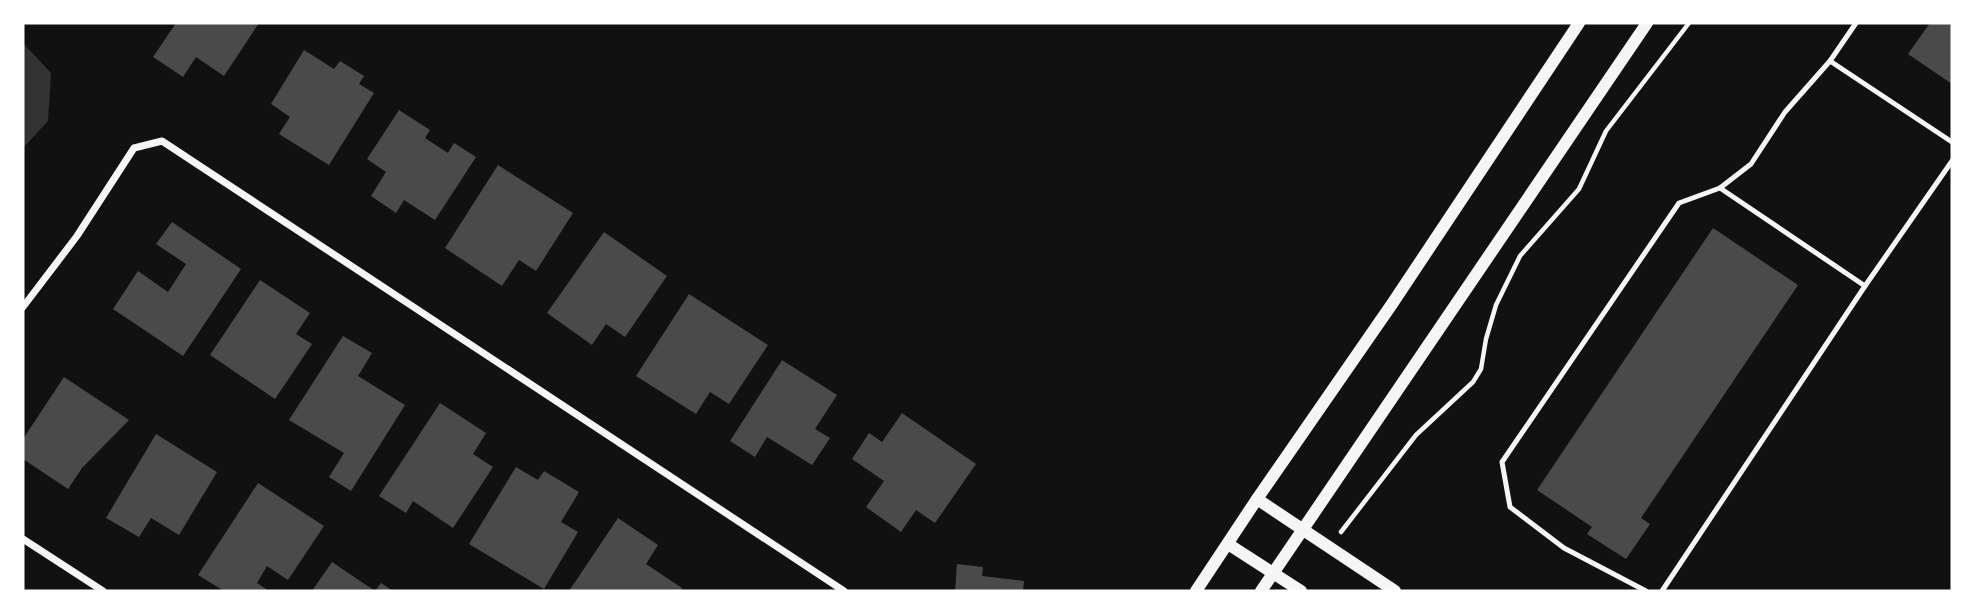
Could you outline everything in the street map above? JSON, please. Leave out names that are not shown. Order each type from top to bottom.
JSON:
[{"type":"street","points":[[1196,591],[1579,23]]},
{"type":"street","points":[[1261,591],[1647,23]]},
{"type":"street","points":[[23,307],[77,236],[134,148],[162,141],[844,591]]},
{"type":"street","points":[[1257,499],[1395,591]]},
{"type":"street","points":[[23,539],[103,591]]},
{"type":"street","points":[[1227,544],[1300,591]]},
{"type":"lane","points":[[1646,591],[1564,548],[1510,507],[1502,462],[1679,203],[1720,188],[1751,164],[1784,112],[1830,61],[1856,23]]},
{"type":"lane","points":[[1830,61],[1952,142]]},
{"type":"lane","points":[[1662,591],[1952,161]]},
{"type":"lane","points":[[1720,188],[1866,286]]},
{"type":"path","points":[[1350,517],[1416,435],[1473,382],[1481,369],[1486,339],[1499,297],[1520,256],[1579,189],[1606,131],[1689,23]]},
{"type":"shaded area","points":[[23,43],[51,73],[48,121],[23,148]]},
{"type":"building","points":[[176,23],[259,23],[224,76],[196,57],[183,77],[153,57]]},
{"type":"building","points":[[1930,23],[1952,23],[1952,84],[1908,54]]},
{"type":"building","points":[[304,50],[334,69],[340,61],[364,76],[359,84],[374,93],[329,165],[279,134],[290,117],[271,104]]},
{"type":"building","points":[[399,110],[430,130],[425,138],[448,153],[454,143],[476,157],[435,220],[404,200],[396,213],[371,196],[386,172],[367,159]]},
{"type":"building","points":[[498,165],[573,213],[536,271],[519,260],[502,286],[445,248]]},
{"type":"building","points":[[172,222],[241,269],[183,356],[113,309],[138,271],[168,292],[186,264],[156,244]]},
{"type":"building","points":[[1713,228],[1798,285],[1641,518],[1650,524],[1626,559],[1587,534],[1592,527],[1537,490]]},
{"type":"building","points":[[604,232],[667,276],[625,337],[606,324],[592,345],[547,313]]},
{"type":"building","points":[[260,280],[310,313],[296,334],[312,344],[275,399],[210,355]]},
{"type":"building","points":[[689,294],[768,345],[729,404],[710,392],[696,414],[636,376]]},
{"type":"building","points":[[343,336],[372,353],[358,376],[405,405],[351,491],[329,477],[344,453],[289,420]]},
{"type":"building","points":[[782,360],[837,395],[815,429],[830,438],[812,465],[767,437],[755,457],[730,441]]},
{"type":"building","points":[[64,377],[129,420],[82,468],[68,489],[23,459],[23,439]]},
{"type":"building","points":[[440,403],[486,433],[473,454],[493,467],[453,528],[413,501],[406,513],[379,496]]},
{"type":"building","points":[[902,413],[976,464],[935,523],[916,510],[901,532],[866,507],[884,481],[852,459],[869,433],[882,442]]},
{"type":"building","points":[[156,434],[217,472],[179,535],[151,518],[139,537],[106,518]]},
{"type":"building","points":[[516,467],[538,480],[544,471],[579,492],[561,522],[578,532],[544,589],[469,544]]},
{"type":"building","points":[[258,483],[324,526],[288,580],[267,566],[257,583],[269,591],[224,591],[198,575]]},
{"type":"building","points":[[618,518],[658,545],[646,564],[682,588],[681,591],[569,591]]},
{"type":"building","points":[[332,562],[375,591],[312,591]]},
{"type":"building","points":[[957,564],[983,567],[982,576],[1024,581],[1023,591],[955,591]]},
{"type":"building","points":[[381,583],[393,591],[375,591]]}]
